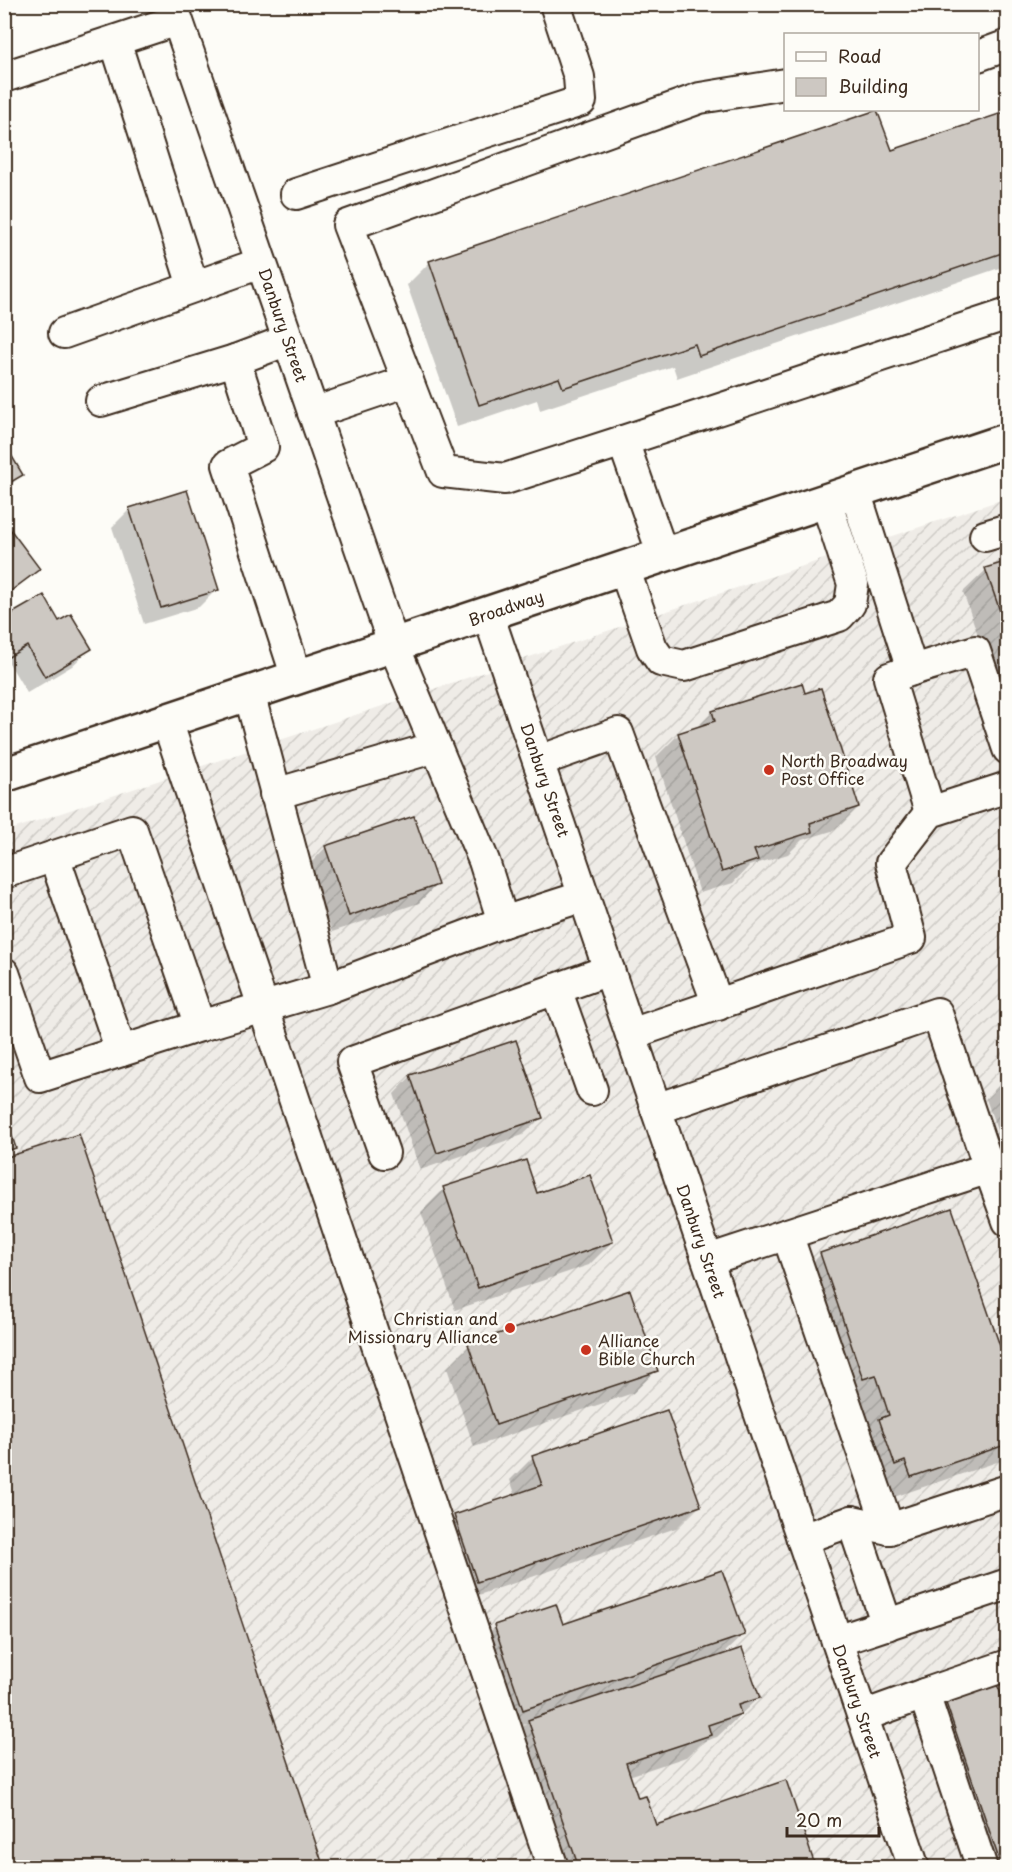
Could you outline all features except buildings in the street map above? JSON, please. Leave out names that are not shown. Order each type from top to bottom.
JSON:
[{"type":"main road","name":"Broadway","points":[[4,775],[1008,440]]},
{"type":"street","points":[[296,194],[581,101],[579,77],[555,4]]},
{"type":"street","points":[[4,77],[115,41],[175,12]]},
{"type":"street","name":"Danbury Street","points":[[175,12],[394,646],[484,861],[503,922]]},
{"type":"street","points":[[115,41],[193,286]]},
{"type":"street","points":[[979,56],[1008,45]]},
{"type":"street","points":[[784,84],[700,98],[348,225],[443,472],[505,479],[1008,314]]},
{"type":"street","points":[[64,333],[261,263]]},
{"type":"street","points":[[101,401],[235,360],[288,340]]},
{"type":"street","points":[[235,360],[263,447],[228,465],[297,678]]},
{"type":"street","points":[[313,413],[408,381]]},
{"type":"street","points":[[623,441],[663,555]]},
{"type":"street","points":[[624,568],[652,648],[662,661],[684,666],[839,616],[850,604],[853,584],[841,496]]},
{"type":"street","points":[[841,496],[912,670]]},
{"type":"street","name":"Danbury Street","points":[[488,614],[914,1868]]},
{"type":"street","points":[[930,812],[889,678],[975,651],[1008,749]]},
{"type":"street","points":[[249,693],[328,988]]},
{"type":"street","points":[[167,721],[553,1868]]},
{"type":"street","points":[[539,761],[618,733],[718,1005]]},
{"type":"street","points":[[275,794],[440,755]]},
{"type":"street","points":[[631,1034],[911,938],[891,863],[930,812],[1008,787]]},
{"type":"street","points":[[4,873],[132,830],[200,1026]]},
{"type":"street","points":[[54,856],[122,1052]]},
{"type":"street","points":[[4,973],[40,1077],[328,988],[503,922],[584,896]]},
{"type":"street","points":[[384,1153],[352,1062],[609,970]]},
{"type":"street","points":[[556,989],[592,1090]]},
{"type":"street","points":[[656,1109],[937,1013],[1008,1221]]},
{"type":"street","points":[[708,1260],[989,1168]]},
{"type":"street","points":[[787,1234],[889,1529]]},
{"type":"street","points":[[802,1539],[852,1521],[889,1529],[1008,1490]]},
{"type":"street","points":[[852,1521],[887,1625]]},
{"type":"street","points":[[837,1641],[1008,1584]]},
{"type":"street","points":[[863,1716],[1008,1665]]},
{"type":"street","points":[[924,1694],[982,1868]]},
{"type":"shaded area","points":[[1007,498],[1007,1867],[5,1867],[4,832]]},
{"type":"place","name":"North Broadway Post Office","points":[[769,770]]},
{"type":"place","name":"Christian and Missionary Alliance","points":[[510,1328]]},
{"type":"place","name":"Alliance Bible Church","points":[[586,1350]]}]
